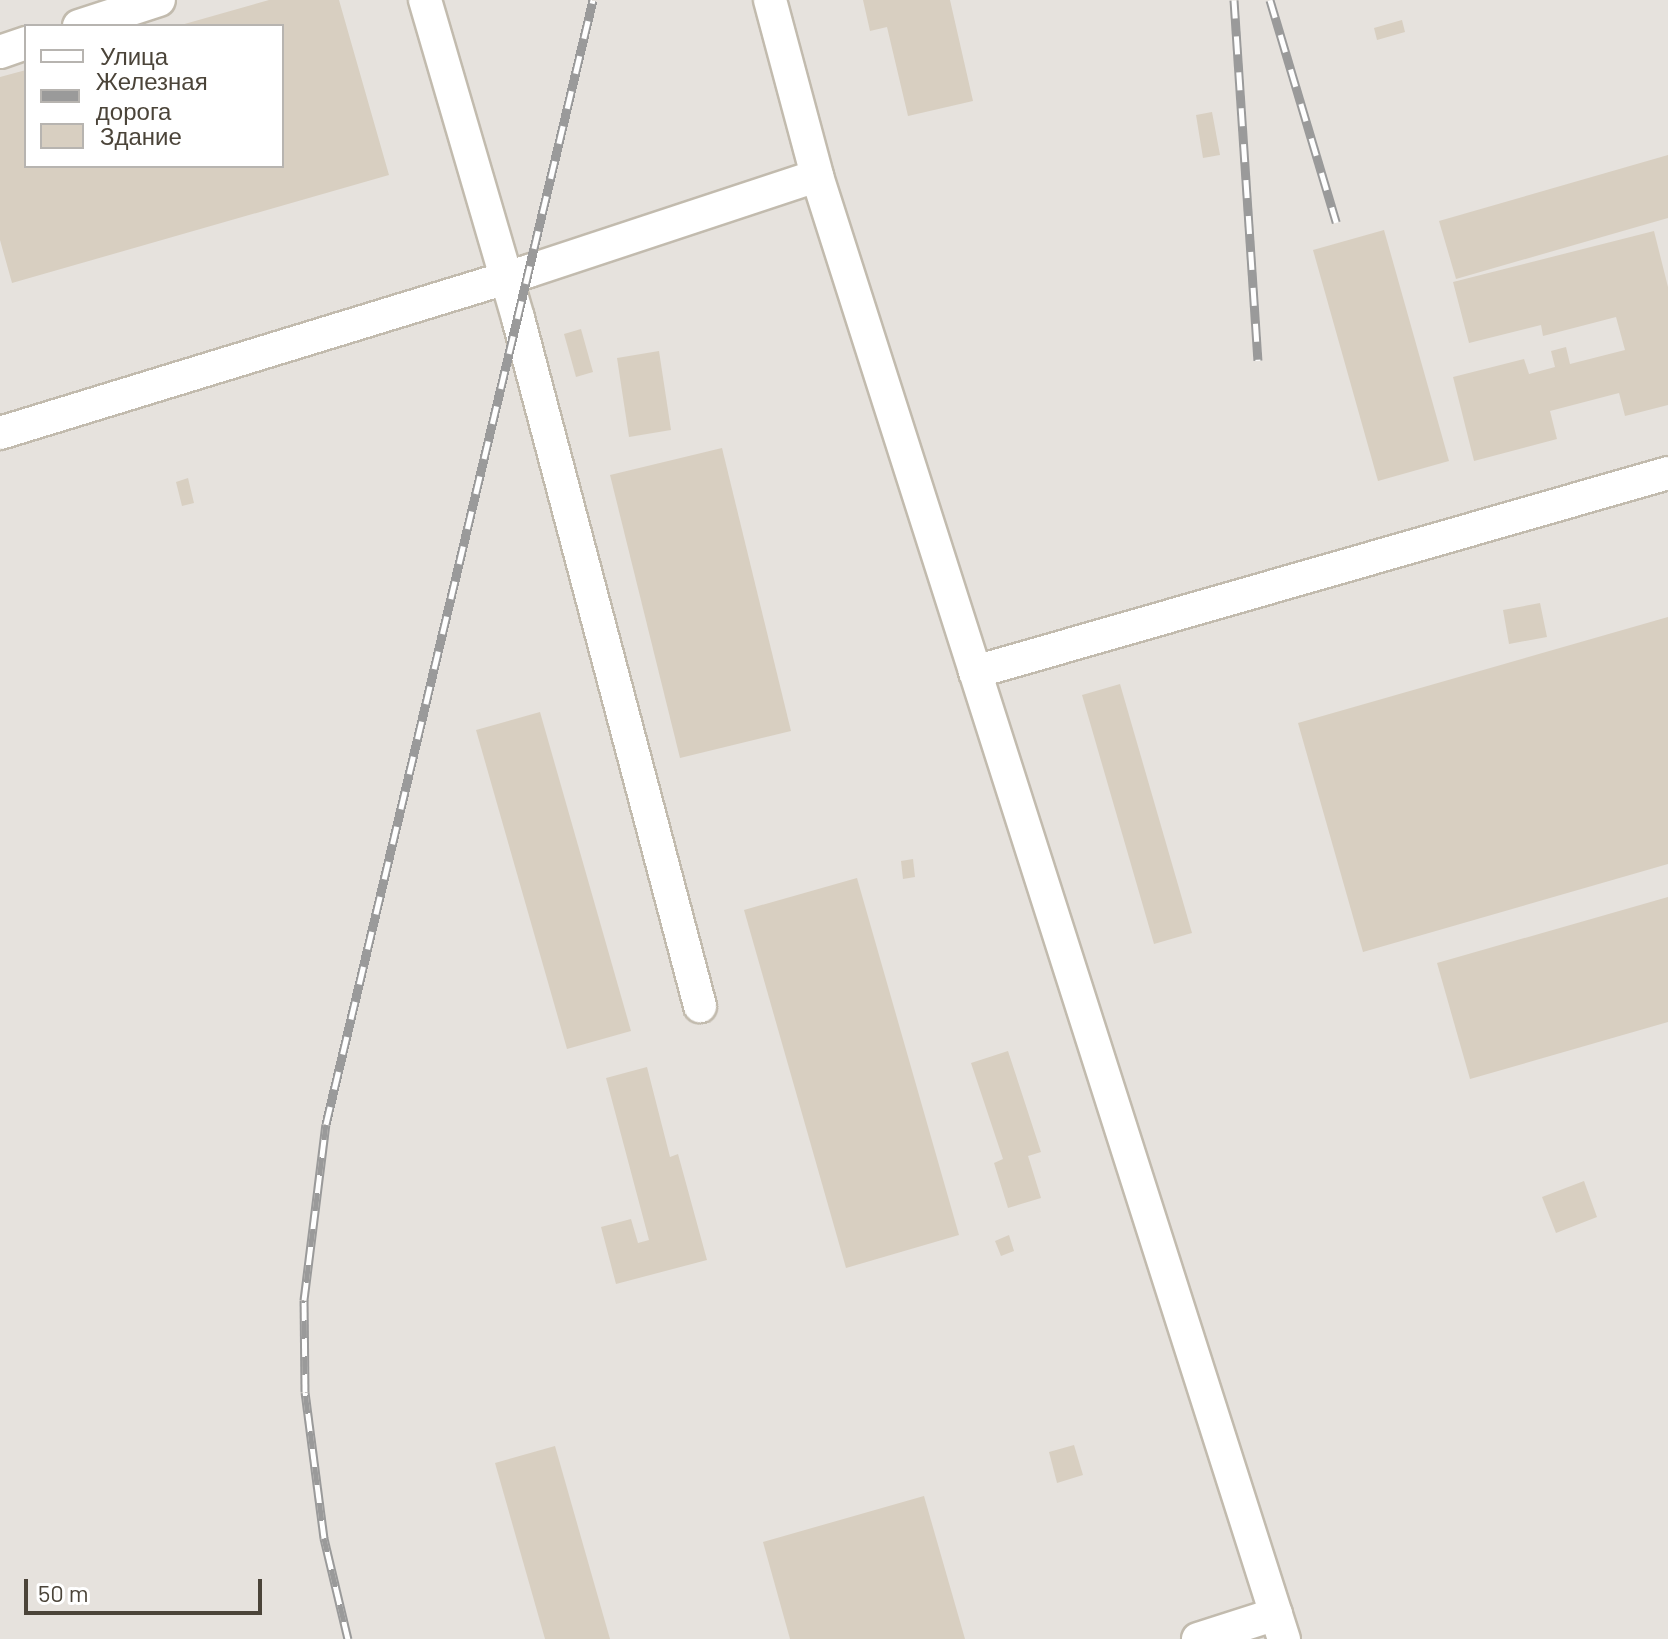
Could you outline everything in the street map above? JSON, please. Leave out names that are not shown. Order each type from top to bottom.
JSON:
[{"type":"lane","points":[[85,24],[157,0]]},
{"type":"lane","points":[[425,0],[503,279],[518,318],[700,1006]]},
{"type":"lane","points":[[770,0],[817,176],[1280,1627],[1198,1639]]},
{"type":"lane","points":[[0,52],[24,44]]},
{"type":"lane","points":[[0,433],[503,279],[817,176]]},
{"type":"lane","points":[[975,672],[1668,473]]},
{"type":"shaded area","points":[[0,0],[1668,0],[1668,1639],[0,1639]]},
{"type":"building","points":[[269,0],[339,0],[389,175],[12,283],[0,240],[0,77],[24,71],[24,168],[284,168],[284,24],[185,24]]},
{"type":"building","points":[[863,0],[950,0],[973,101],[908,116],[887,27],[870,31]]},
{"type":"building","points":[[1402,20],[1405,32],[1377,40],[1374,28]]},
{"type":"building","points":[[1212,112],[1220,155],[1203,158],[1196,115]]},
{"type":"building","points":[[1668,155],[1668,218],[1456,279],[1439,221]]},
{"type":"building","points":[[1384,230],[1449,461],[1378,481],[1313,250]]},
{"type":"building","points":[[1654,231],[1668,287],[1668,405],[1625,416],[1619,393],[1550,411],[1557,439],[1474,461],[1453,377],[1524,359],[1529,374],[1555,367],[1551,351],[1566,347],[1570,364],[1625,350],[1616,317],[1543,336],[1541,325],[1469,343],[1453,282]]},
{"type":"building","points":[[581,329],[593,372],[576,377],[564,334]]},
{"type":"building","points":[[659,351],[671,430],[629,437],[617,358]]},
{"type":"building","points":[[722,448],[791,731],[680,758],[610,475]]},
{"type":"building","points":[[188,478],[194,503],[182,506],[176,482]]},
{"type":"building","points":[[1540,603],[1547,637],[1509,644],[1503,610]]},
{"type":"building","points":[[1668,617],[1668,864],[1363,952],[1298,723]]},
{"type":"building","points":[[1120,684],[1192,933],[1154,944],[1082,695]]},
{"type":"building","points":[[540,712],[631,1031],[567,1049],[476,730]]},
{"type":"building","points":[[913,859],[915,877],[903,879],[901,861]]},
{"type":"building","points":[[857,878],[959,1235],[846,1268],[744,910]]},
{"type":"building","points":[[1668,897],[1668,1022],[1470,1079],[1437,963]]},
{"type":"building","points":[[1008,1051],[1041,1152],[1028,1156],[1041,1198],[1008,1208],[994,1163],[1003,1159],[971,1063]]},
{"type":"building","points":[[647,1067],[670,1157],[678,1154],[707,1260],[616,1284],[601,1227],[631,1219],[638,1243],[649,1240],[606,1078]]},
{"type":"building","points":[[1584,1181],[1597,1217],[1556,1233],[1542,1197]]},
{"type":"building","points":[[1009,1235],[1014,1251],[1001,1256],[995,1241]]},
{"type":"building","points":[[1074,1445],[1083,1475],[1057,1483],[1049,1452]]},
{"type":"building","points":[[555,1446],[610,1639],[545,1639],[495,1463]]},
{"type":"building","points":[[924,1496],[965,1639],[790,1639],[763,1542]]},
{"type":"railway","points":[[348,1639],[324,1538],[305,1392],[304,1300],[326,1124],[593,0]]},
{"type":"railway","points":[[1234,0],[1258,360]]},
{"type":"railway","points":[[1270,0],[1336,222]]}]
